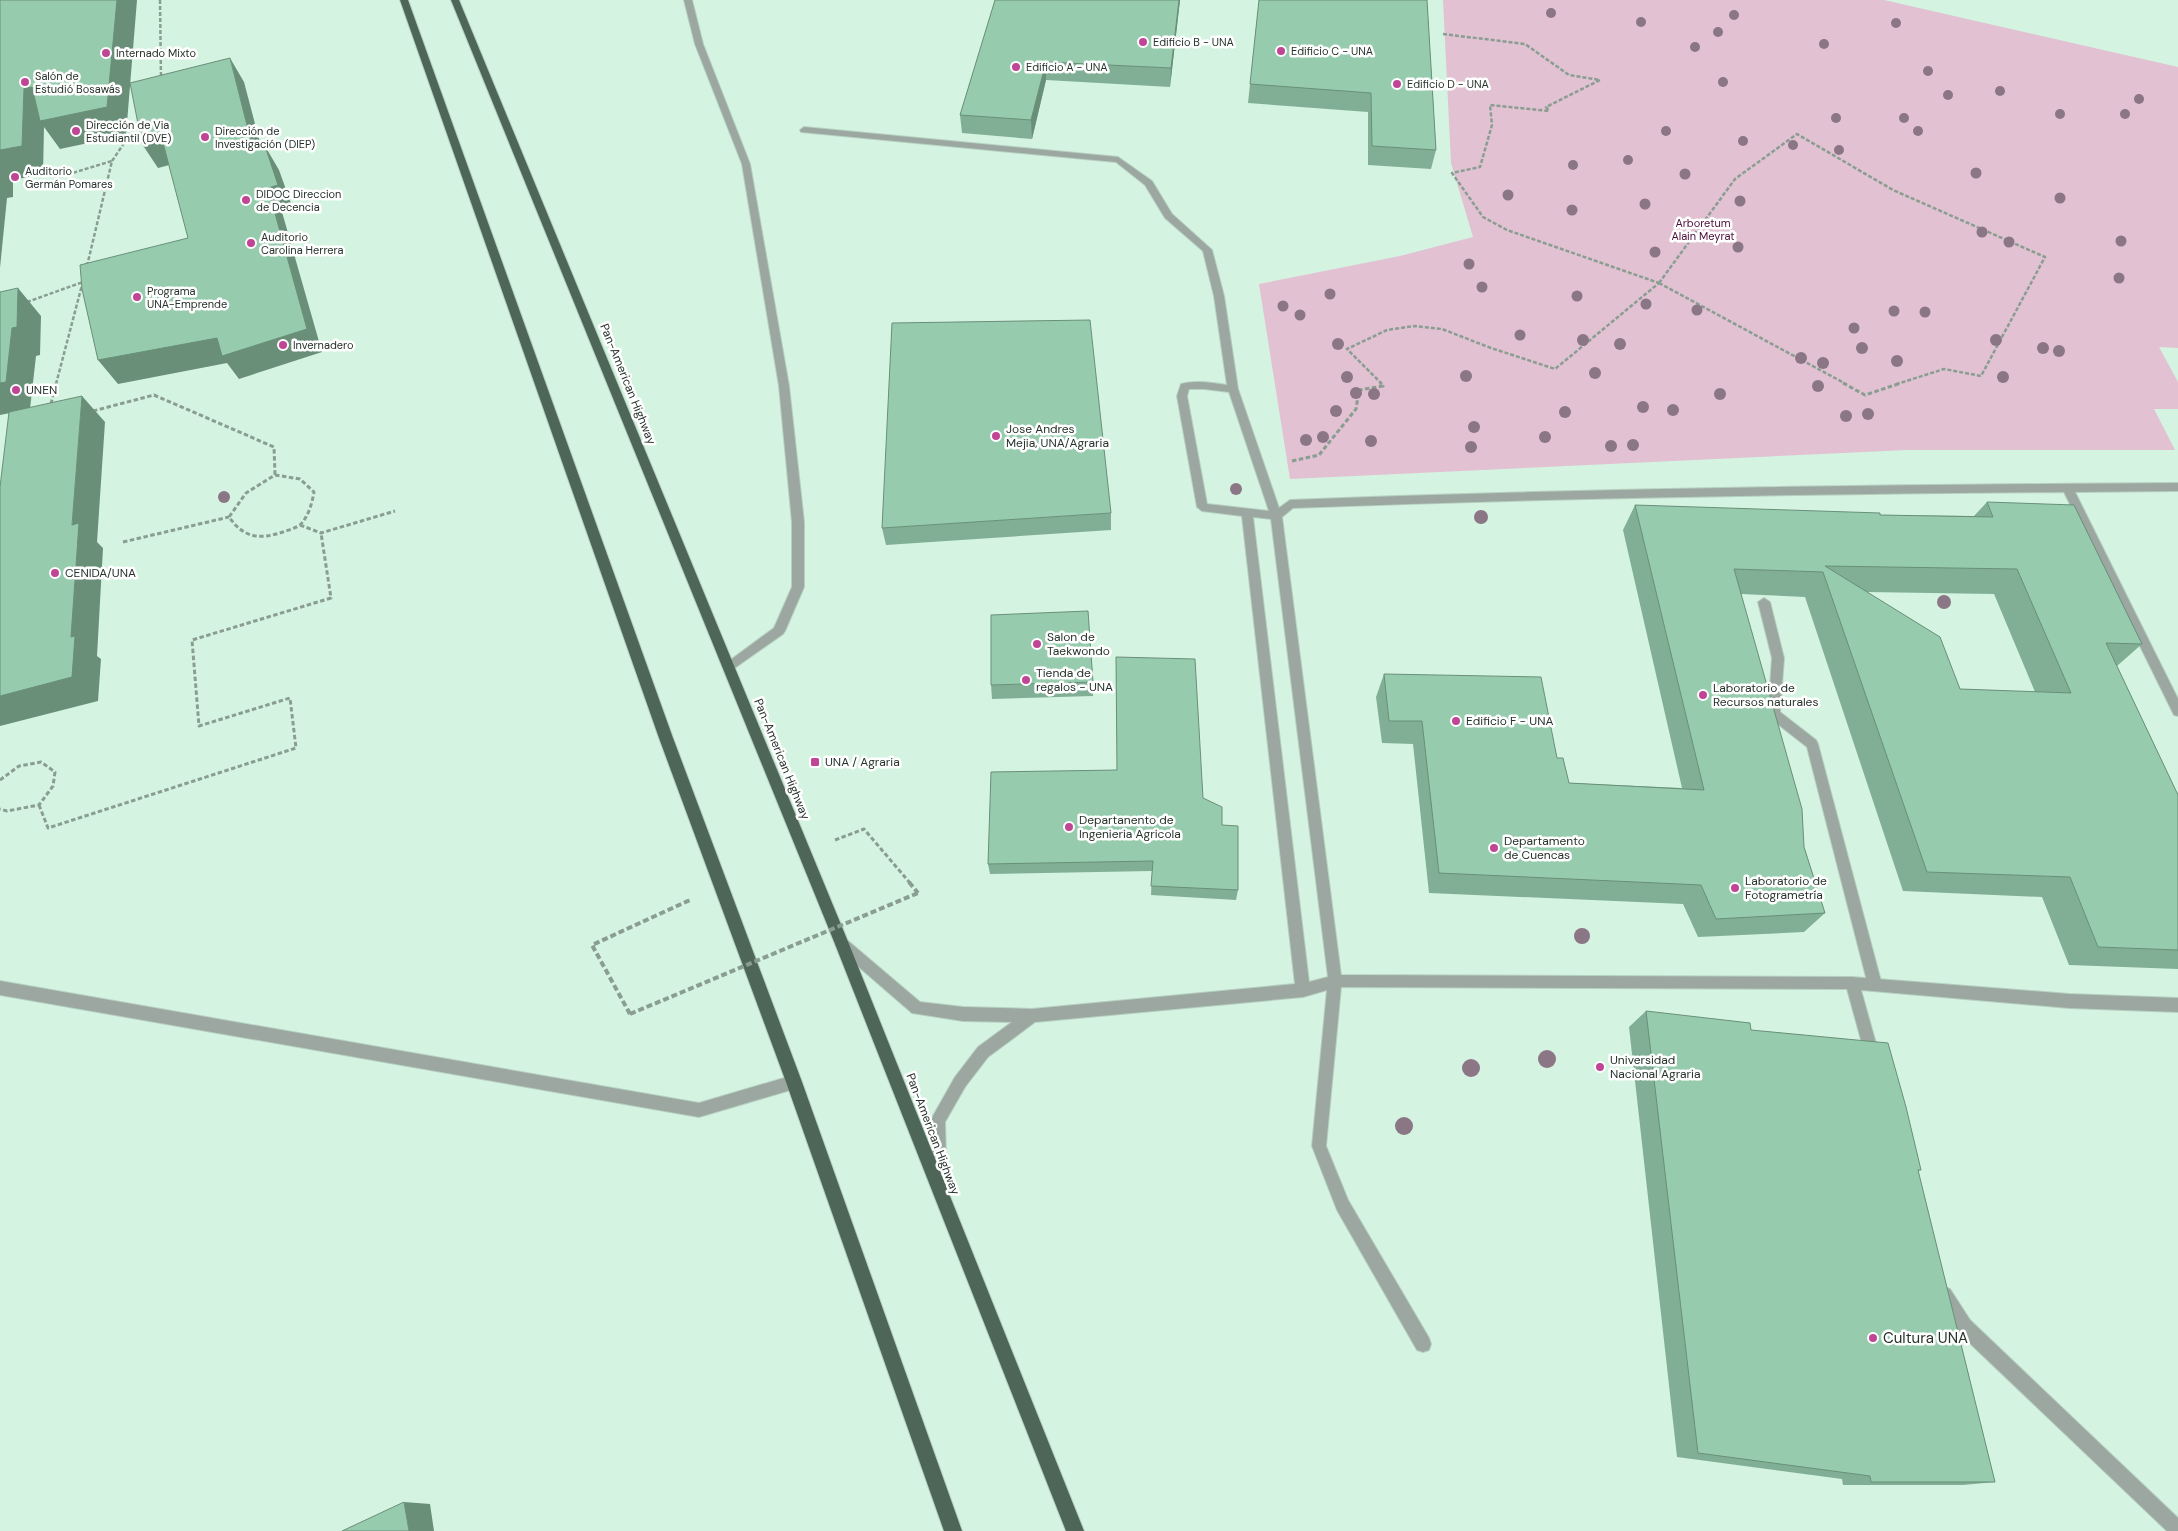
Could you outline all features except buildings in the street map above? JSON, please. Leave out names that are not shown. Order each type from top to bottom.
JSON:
[{"type":"highway","points":[[404,0],[666,738],[794,1082],[953,1531]]},
{"type":"highway","name":"Pan-American Highway","points":[[455,0],[842,944],[1075,1531]]},
{"type":"street","points":[[688,0],[699,44],[746,164],[784,386],[798,522],[798,586],[779,631],[729,667]]},
{"type":"street","points":[[804,130],[1118,160],[1148,184],[1168,216],[1207,250],[1219,296],[1233,389],[1276,516],[1335,981],[1319,1146],[1342,1205],[1424,1344]]},
{"type":"street","points":[[1233,389],[1204,385],[1185,386],[1182,396],[1202,507],[1247,514],[1276,516],[1290,504],[1472,496],[1790,489],[2178,487]]},
{"type":"street","points":[[2068,488],[2178,711]]},
{"type":"street","points":[[1247,514],[1303,990]]},
{"type":"street","points":[[1764,602],[1778,658],[1774,714],[1812,744],[1875,985]]},
{"type":"street","points":[[842,944],[917,1008],[963,1014],[1032,1016],[1303,990],[1335,981],[1852,983],[2069,1001],[2178,1005]]},
{"type":"street","points":[[1852,983],[1876,1068]]},
{"type":"street","points":[[0,988],[699,1110],[794,1082]]},
{"type":"street","points":[[946,1207],[939,1159],[938,1121],[960,1082],[983,1052],[1032,1016]]},
{"type":"street","points":[[1938,1282],[1964,1326],[2174,1526]]},
{"type":"path","points":[[160,0],[161,79]]},
{"type":"path","points":[[1260,469],[1318,455],[1356,409],[1359,390],[1383,386],[1347,349],[1387,330],[1414,326],[1442,329],[1491,348],[1555,368],[1653,290],[1659,283],[1735,179],[1797,134],[1893,190],[2045,256],[1981,376],[1944,369],[1864,396],[1659,283],[1506,230],[1483,217],[1452,173],[1480,167],[1492,125],[1490,105],[1548,111],[1546,107],[1600,80],[1570,75],[1525,44],[1442,34]]},
{"type":"path","points":[[51,405],[112,161],[139,121]]},
{"type":"path","points":[[56,178],[112,161]]},
{"type":"path","points":[[18,304],[83,282]]},
{"type":"path","points":[[91,412],[154,396],[274,447],[275,475]]},
{"type":"path","points":[[123,542],[229,517],[246,494],[275,475],[300,479],[314,492],[311,507],[300,525],[283,533],[258,536],[239,530],[229,517]]},
{"type":"path","points":[[300,525],[321,533],[395,511]]},
{"type":"path","points":[[39,805],[48,828],[296,748],[290,698],[199,726],[192,640],[332,598],[321,533]]},
{"type":"path","points":[[0,779],[19,766],[41,762],[55,772],[53,786],[39,805],[7,811],[0,809]]},
{"type":"path","points":[[721,886],[592,945],[630,1014],[918,893],[864,829]]},
{"type":"green space","name":"Arboretum Alain Meyrat","points":[[1443,0],[1884,0],[2178,67],[2178,348],[2159,347],[2178,382],[2178,409],[2154,409],[2175,450],[1907,450],[1290,479],[1259,284],[1400,256],[1473,237],[1451,163]]},
{"type":"place","name":"Edificio B - UNA","points":[[1143,42]]},
{"type":"place","name":"Edificio C - UNA","points":[[1281,51]]},
{"type":"place","name":"Internado Mixto","points":[[106,53]]},
{"type":"place","name":"Edificio A - UNA","points":[[1016,67]]},
{"type":"place","name":"Salón de Estudió Bosawás","points":[[25,82]]},
{"type":"place","name":"Edificio D - UNA","points":[[1397,84]]},
{"type":"place","name":"Dirección de Via Estudiantil (DVE)","points":[[76,131]]},
{"type":"place","name":"Dirección de Investigación (DIEP)","points":[[205,137]]},
{"type":"place","name":"Auditorio Germán Pomares","points":[[15,177]]},
{"type":"place","name":"DIDOC Direccion de Decencia","points":[[246,200]]},
{"type":"place","name":"Auditorio Carolina Herrera","points":[[251,243]]},
{"type":"place","name":"Programa UNA-Emprende","points":[[137,297]]},
{"type":"place","name":"Invernadero","points":[[283,345]]},
{"type":"place","name":"UNEN","points":[[16,390]]},
{"type":"place","name":"Jose Andres Mejia, UNA/Agraria","points":[[996,436]]},
{"type":"place","name":"CENIDA/UNA","points":[[55,573]]},
{"type":"place","name":"Salon de Taekwondo","points":[[1037,644]]},
{"type":"place","name":"Tienda de regalos - UNA","points":[[1026,680]]},
{"type":"place","name":"Laboratorio de Recursos naturales","points":[[1703,695]]},
{"type":"place","name":"Edificio F - UNA","points":[[1456,721]]},
{"type":"place","name":"UNA / Agraria","points":[[815,762]]},
{"type":"place","name":"Departanento de Ingenieria Agricola","points":[[1069,827]]},
{"type":"place","name":"Departamento de Cuencas","points":[[1494,848]]},
{"type":"place","name":"Laboratorio de Fotogrametría","points":[[1735,888]]},
{"type":"place","name":"Universidad Nacional Agraria","points":[[1600,1067]]},
{"type":"place","name":"Cultura UNA","points":[[1873,1338]]}]
